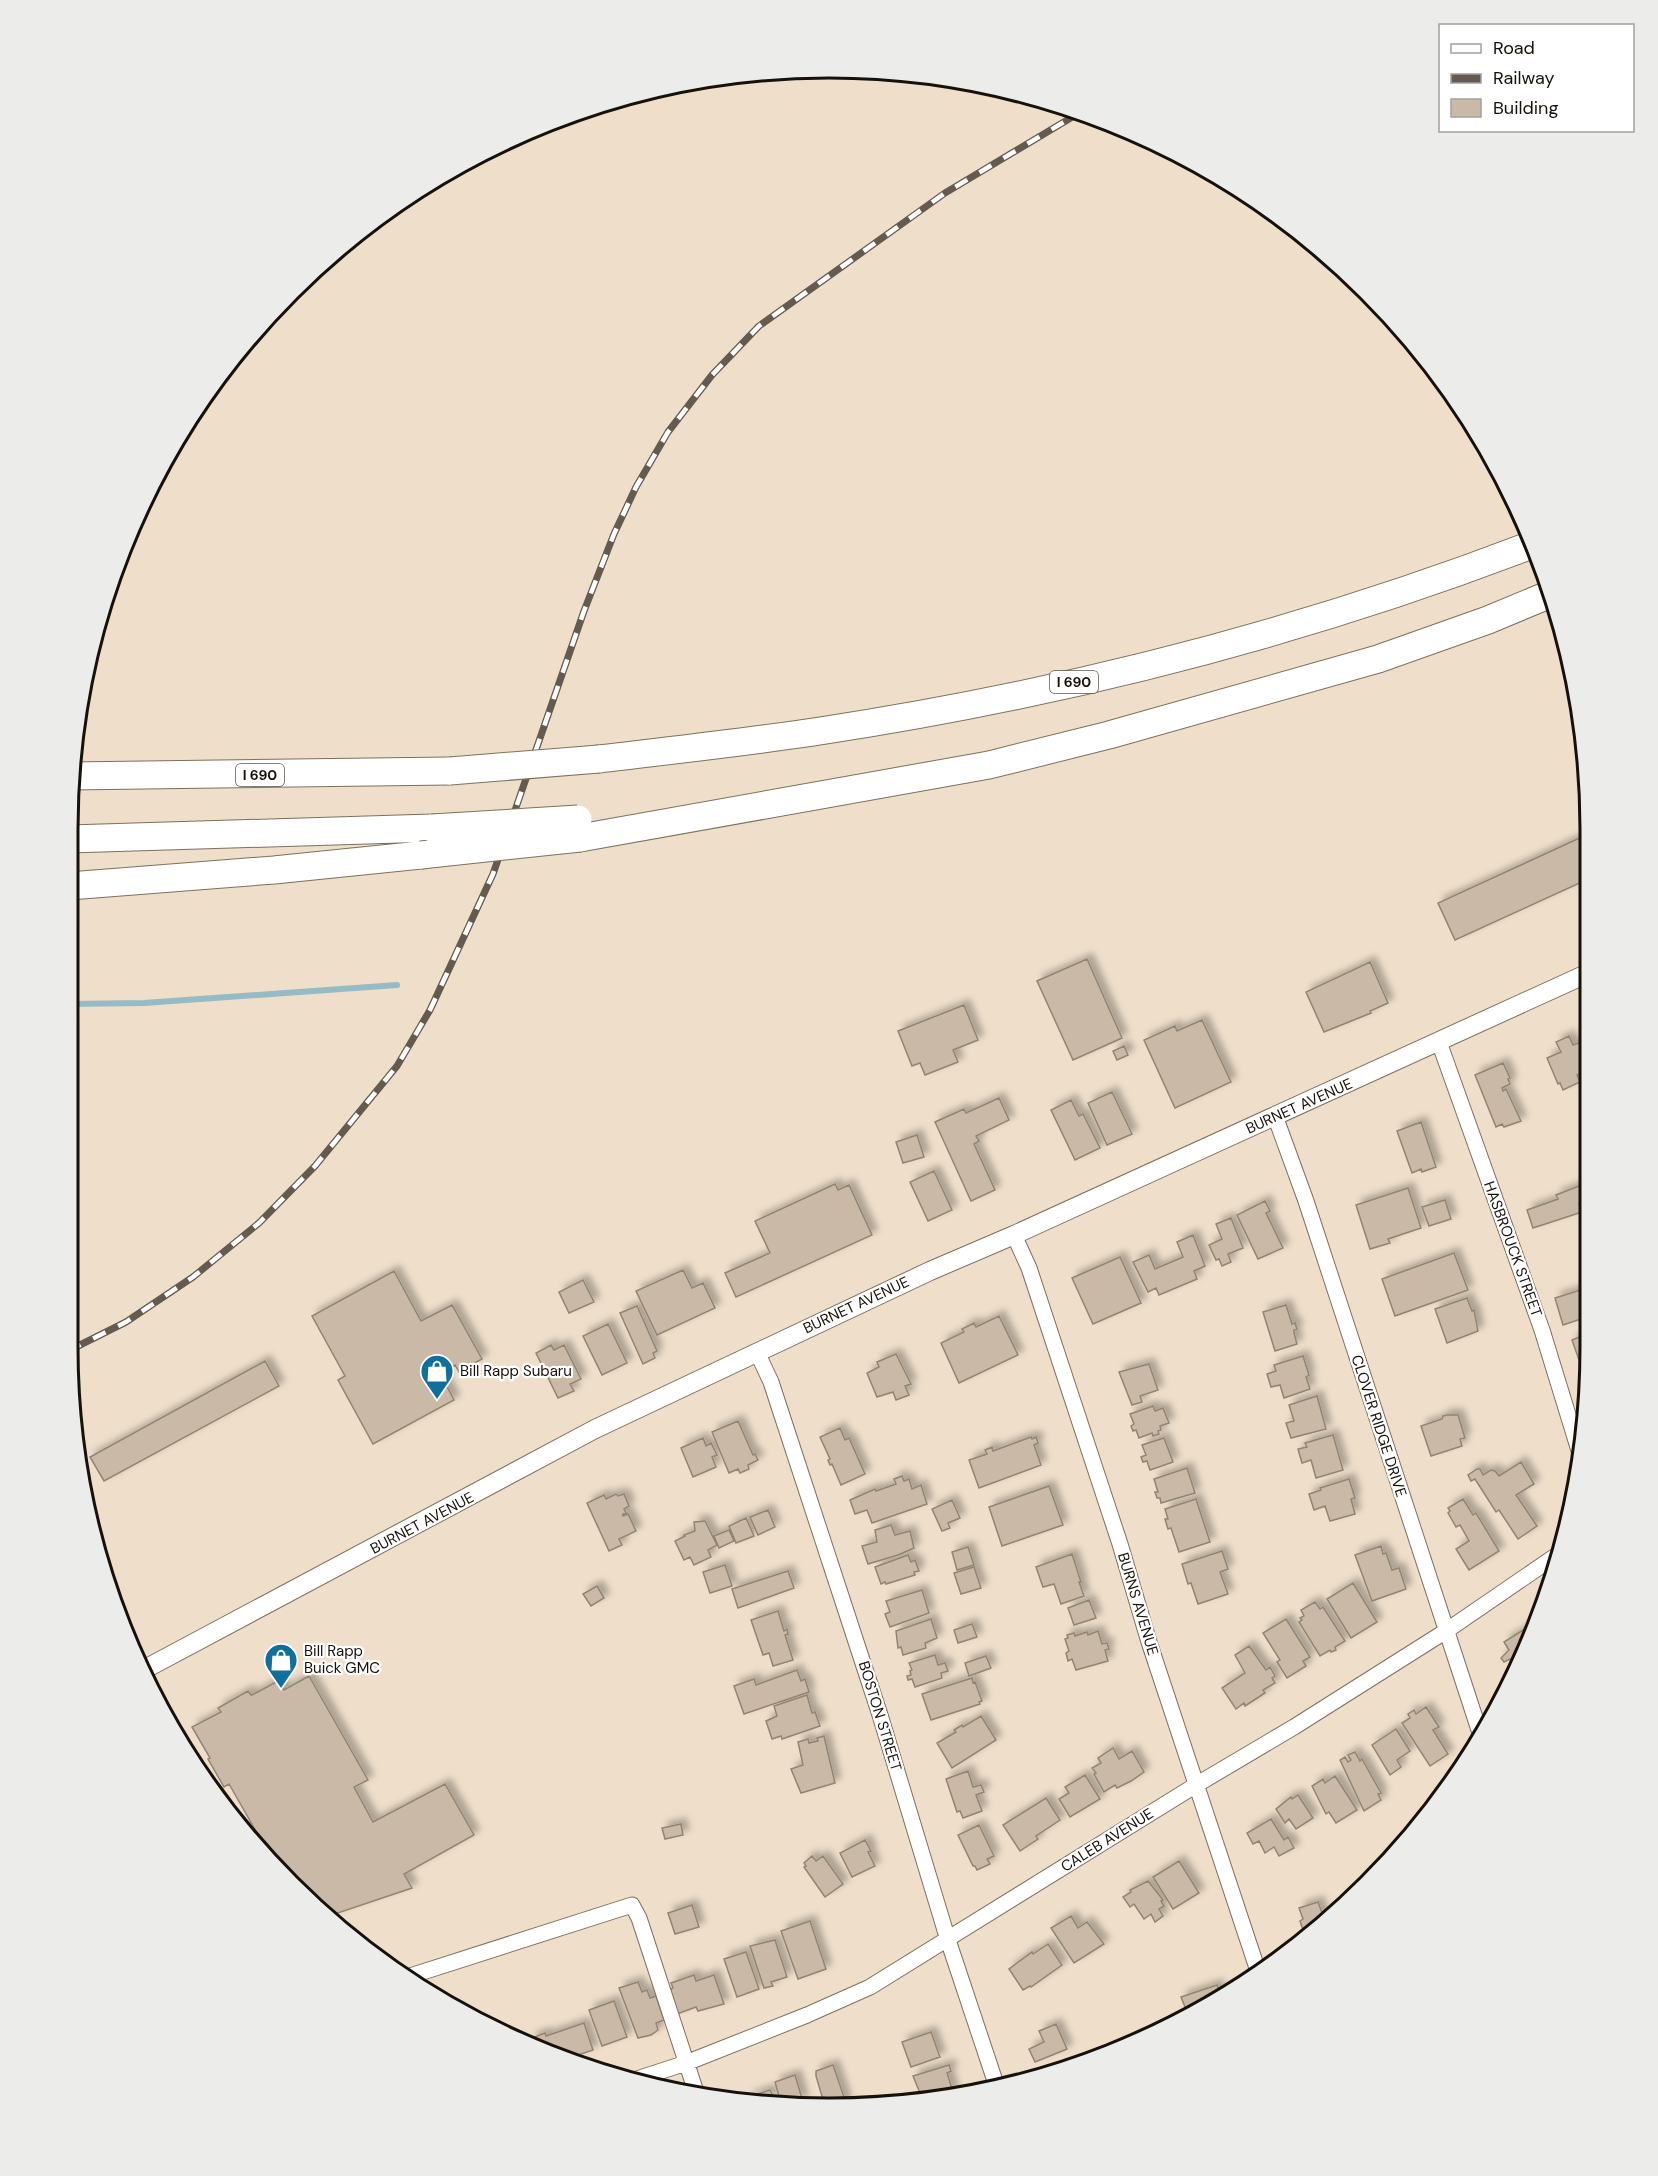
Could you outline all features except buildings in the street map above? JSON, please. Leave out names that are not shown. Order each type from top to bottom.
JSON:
[{"type":"highway","name":"I 690","points":[[80,777],[450,771],[599,759],[831,729],[981,703],[1141,666],[1307,622],[1459,573],[1525,547]]},
{"type":"highway","points":[[78,885],[274,870],[421,855],[579,829],[771,805],[989,765],[1109,735],[1378,659],[1488,620],[1543,597]]},
{"type":"highway","points":[[78,839],[432,828],[579,829]]},
{"type":"street","name":"BURNET AVENUE","points":[[150,1667],[595,1429],[930,1271],[1014,1235],[1580,977]]},
{"type":"street","name":"HASBROUCK STREET","points":[[1439,1042],[1542,1330],[1575,1436]]},
{"type":"street","name":"CLOVER RIDGE DRIVE","points":[[1275,1116],[1306,1201],[1477,1726]]},
{"type":"street","name":"BURNS AVENUE","points":[[1014,1235],[1029,1268],[1256,1964]]},
{"type":"street","name":"BOSTON STREET","points":[[758,1352],[771,1382],[880,1715],[948,1940],[994,2079]]},
{"type":"street","name":"CALEB AVENUE","points":[[648,2075],[686,2063],[807,2015],[870,1987],[1294,1727],[1446,1631],[1548,1561]]},
{"type":"street","points":[[417,1974],[632,1905],[639,1918],[694,2086]]},
{"type":"waterway","points":[[78,1004],[144,1003],[397,985]]},
{"type":"railway","points":[[78,1346],[126,1322],[193,1277],[259,1223],[315,1166],[397,1066],[430,1010],[493,874],[584,611],[614,534],[636,487],[668,432],[712,375],[759,326],[945,193],[1070,118]]},
{"type":"place","name":"Bill Rapp Subaru","points":[[437,1400]]},
{"type":"place","name":"Bill Rapp Buick GMC","points":[[281,1689]]}]
